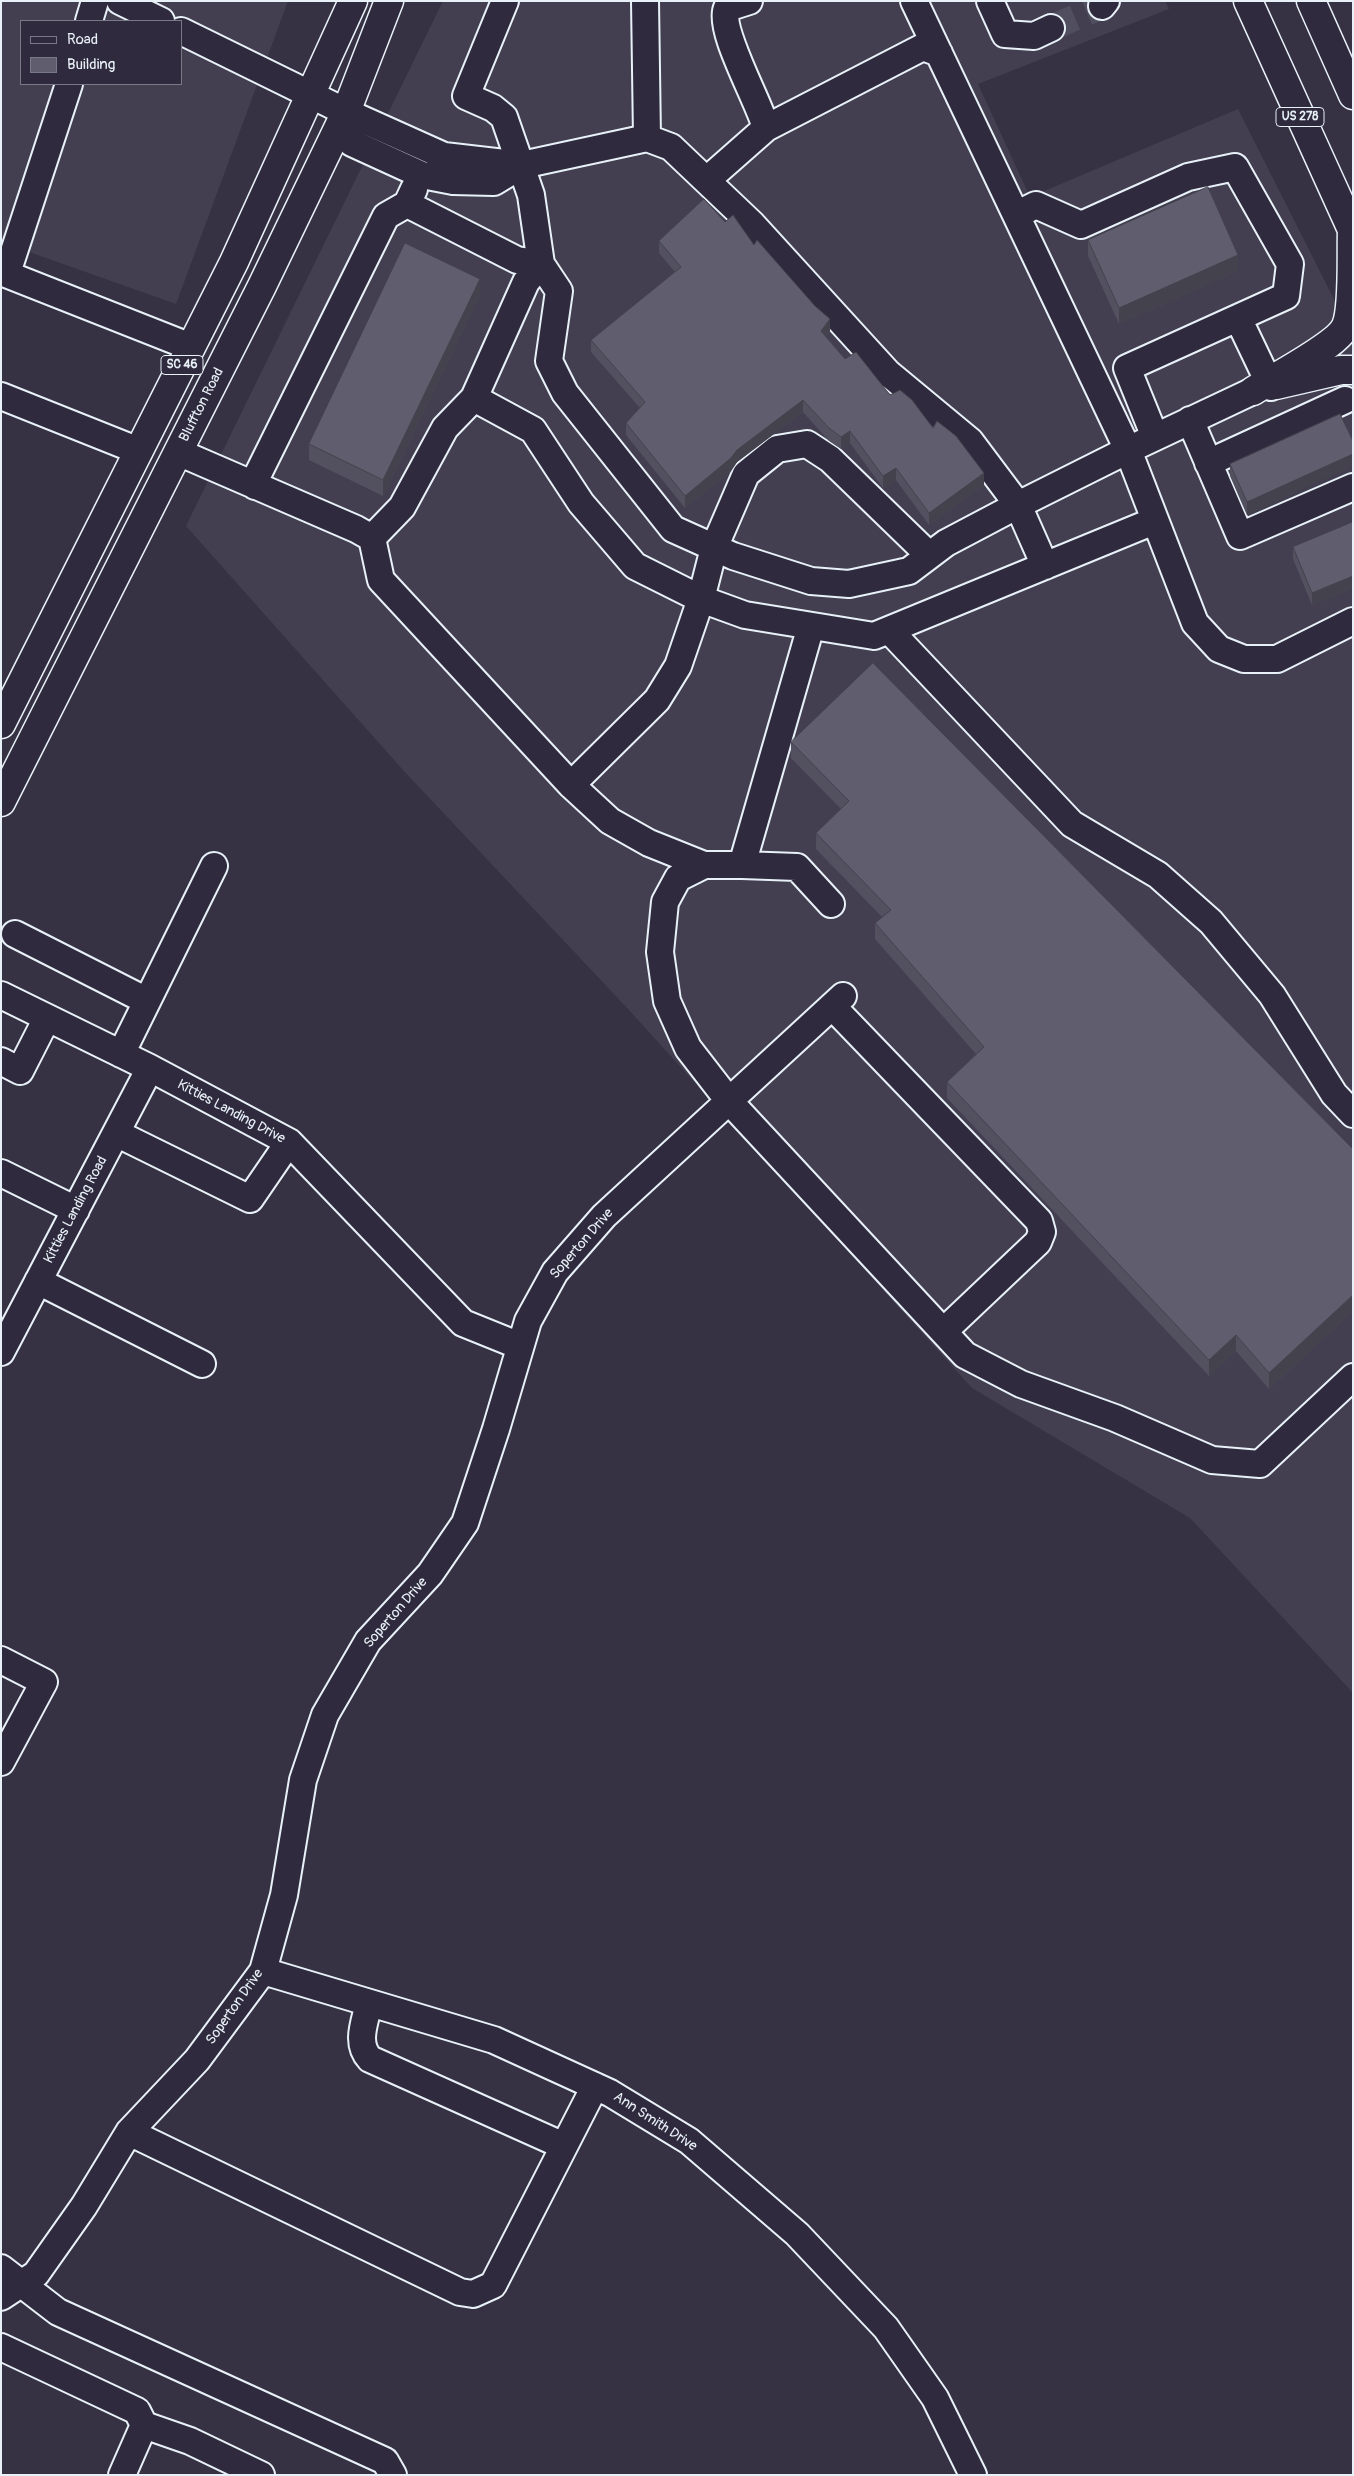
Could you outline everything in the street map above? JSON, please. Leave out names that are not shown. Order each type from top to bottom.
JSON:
[{"type":"main road","name":"SC 46","points":[[1,724],[234,262],[312,96],[353,1]]},
{"type":"main road","name":"Bluffton Road","points":[[1,802],[178,452],[346,112],[389,1]]},
{"type":"main road","name":"US 278","points":[[1248,1],[1352,231]]},
{"type":"main road","points":[[1311,1],[1353,95]]},
{"type":"main road","points":[[1264,386],[1334,341],[1346,326],[1350,294],[1352,231]]},
{"type":"main road","points":[[1264,386],[1344,371]]},
{"type":"street","points":[[89,20],[95,1]]},
{"type":"street","points":[[120,1],[159,20]]},
{"type":"street","points":[[505,1],[466,96],[492,108],[504,117],[522,165],[530,195],[541,264],[559,291],[549,361],[565,393],[673,529],[714,548],[811,581],[849,584],[909,570],[946,543],[1018,505],[1190,420],[1264,386],[1238,318]]},
{"type":"street","points":[[645,1],[647,138]]},
{"type":"street","points":[[749,1],[728,8],[724,14],[726,30],[762,112],[766,128]]},
{"type":"street","points":[[914,1],[1128,450],[1195,623],[1219,649],[1244,659],[1277,659],[1353,621]]},
{"type":"street","points":[[990,1],[1005,34],[1034,36],[1051,28]]},
{"type":"street","points":[[182,31],[312,96],[444,156],[522,165],[647,138],[671,147],[708,180],[752,224],[888,374],[970,441],[1018,505],[1045,566]]},
{"type":"street","points":[[708,180],[766,128],[924,46],[939,53]]},
{"type":"street","points":[[69,85],[4,272],[191,347]]},
{"type":"street","points":[[346,112],[352,143],[422,175],[453,180],[494,182],[522,165]]},
{"type":"street","points":[[1016,215],[1036,205],[1081,225],[1188,177],[1235,167],[1290,264],[1286,296],[1127,368],[1156,437]]},
{"type":"street","points":[[255,486],[258,476],[386,216],[407,204],[422,175]]},
{"type":"street","points":[[407,204],[517,260],[541,264]]},
{"type":"street","points":[[372,538],[402,507],[446,428],[474,398],[526,282],[541,264]]},
{"type":"street","points":[[1208,463],[1252,454],[1349,410],[1344,371]]},
{"type":"street","points":[[1,396],[139,451]]},
{"type":"street","points":[[474,398],[533,430],[581,503],[635,566],[701,599],[745,615],[874,636],[1154,521]]},
{"type":"street","points":[[1190,420],[1240,536],[1279,510],[1339,486]]},
{"type":"street","points":[[571,785],[657,700],[678,666],[701,599],[714,548],[746,474],[777,448],[807,444],[830,459],[929,555]]},
{"type":"street","points":[[178,452],[372,538]]},
{"type":"street","points":[[372,538],[381,580],[571,785],[610,821],[649,843],[704,865],[796,867],[831,904]]},
{"type":"street","points":[[742,865],[811,626]]},
{"type":"street","points":[[889,630],[1072,824],[1158,875],[1211,922],[1272,995],[1334,1094],[1353,1114]]},
{"type":"street","points":[[704,865],[678,878],[665,902],[660,952],[667,1001],[688,1048],[729,1101],[965,1355],[1021,1384],[1114,1418],[1212,1460],[1260,1464],[1353,1377]]},
{"type":"street","points":[[121,1054],[214,866]]},
{"type":"street","points":[[14,934],[147,1001]]},
{"type":"street","name":"Kitties Landing Drive","points":[[1,995],[150,1068],[289,1142],[463,1323],[520,1346]]},
{"type":"street","name":"Soperton Drive","points":[[12,2290],[36,2274],[84,2206],[129,2132],[197,2060],[263,1971],[284,1894],[302,1780],[325,1715],[368,1641],[430,1574],[465,1523],[528,1321],[555,1272],[604,1216],[838,1001],[1039,1221],[1042,1232],[1038,1242],[944,1332]]},
{"type":"street","points":[[1,1061],[20,1071],[47,1018]]},
{"type":"street","name":"Kitties Landing Road","points":[[5,1335],[38,1281],[150,1068]]},
{"type":"street","points":[[116,1133],[250,1199],[289,1142]]},
{"type":"street","points":[[1,1172],[76,1210]]},
{"type":"street","points":[[38,1281],[202,1364]]},
{"type":"street","points":[[1,1660],[44,1682],[1,1762]]},
{"type":"street","name":"Ann Smith Drive","points":[[263,1971],[494,2040],[610,2092],[689,2141],[796,2234],[886,2328],[935,2398],[973,2475]]},
{"type":"street","points":[[369,2003],[361,2044],[364,2052],[370,2058],[564,2146]]},
{"type":"street","points":[[129,2132],[460,2292],[473,2294],[493,2285],[595,2086]]},
{"type":"street","points":[[1,2268],[12,2290],[385,2461],[393,2475]]},
{"type":"street","points":[[1,2348],[137,2411],[144,2425],[190,2441],[261,2475]]},
{"type":"street","points":[[122,2475],[144,2425]]},
{"type":"shaded area","points":[[1,1],[288,1],[176,304],[1,242]]},
{"type":"shaded area","points":[[443,1],[1165,1],[1169,9],[978,84],[1030,197],[1238,109],[1353,337],[1353,1693],[1190,1518],[972,1388],[628,1009],[403,770],[186,526]]},
{"type":"building","points":[[1208,187],[1238,255],[1119,308],[1088,240]]},
{"type":"building","points":[[704,199],[725,222],[733,215],[754,245],[757,240],[815,306],[830,319],[821,331],[845,359],[856,352],[890,395],[900,390],[912,400],[933,428],[937,421],[956,436],[984,473],[929,513],[896,468],[883,476],[850,431],[841,437],[829,428],[803,400],[737,450],[731,458],[685,496],[626,423],[645,402],[591,340],[681,267],[659,241]]},
{"type":"building","points":[[405,243],[480,279],[383,480],[309,444]]},
{"type":"building","points":[[1340,414],[1353,441],[1353,454],[1247,502],[1230,464]]},
{"type":"building","points":[[1353,522],[1353,576],[1312,593],[1293,547]]},
{"type":"building","points":[[873,663],[1353,1149],[1353,1295],[1269,1373],[1236,1335],[1209,1360],[947,1082],[984,1047],[875,923],[891,910],[816,833],[849,801],[791,742]]},
{"type":"tunnel","points":[[1051,28],[1102,6]]}]
